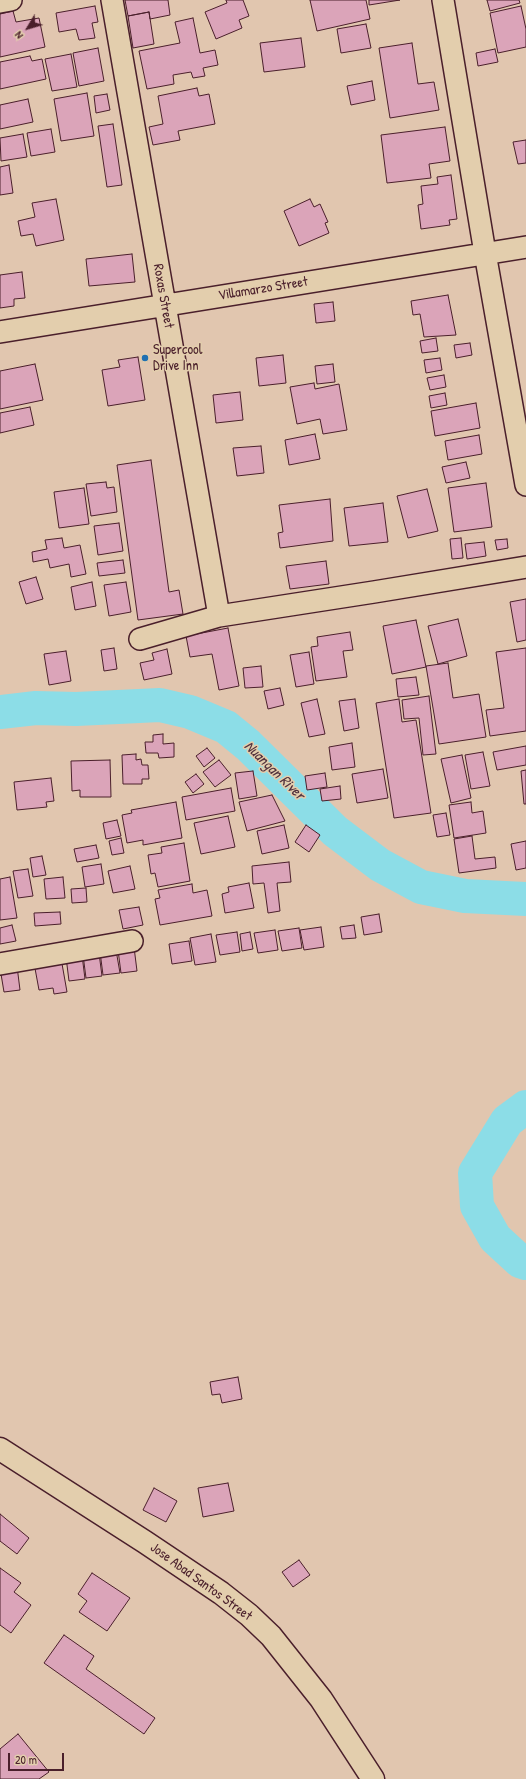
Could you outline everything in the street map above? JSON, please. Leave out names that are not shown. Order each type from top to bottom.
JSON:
[{"type":"main road","name":"Jose Abad Santos Street","points":[[0,1449],[145,1542],[221,1593],[249,1615],[271,1636],[321,1698],[373,1779]]},
{"type":"street","points":[[0,2],[11,0]]},
{"type":"street","name":"Roxas Street","points":[[112,0],[219,616]]},
{"type":"street","points":[[443,0],[484,253],[526,485]]},
{"type":"street","name":"Villamarzo Street","points":[[0,332],[526,246]]},
{"type":"street","points":[[140,639],[219,616],[526,567]]},
{"type":"street","points":[[0,964],[132,941]]},
{"type":"building","points":[[125,0],[168,0],[170,15],[150,19],[149,12],[128,16]]},
{"type":"building","points":[[226,0],[243,0],[249,16],[239,20],[242,28],[216,39],[205,12],[227,3]]},
{"type":"building","points":[[310,0],[366,0],[370,19],[317,31]]},
{"type":"building","points":[[369,0],[400,0],[369,5]]},
{"type":"building","points":[[487,0],[519,0],[520,3],[490,11]]},
{"type":"building","points":[[95,6],[98,22],[92,23],[95,38],[79,40],[76,29],[59,32],[56,13]]},
{"type":"building","points":[[521,6],[526,29],[526,47],[498,53],[490,13]]},
{"type":"building","points":[[13,11],[16,22],[39,18],[45,47],[0,57],[0,14]]},
{"type":"building","points":[[149,12],[154,44],[133,48],[128,16]]},
{"type":"building","points":[[193,18],[200,53],[215,50],[218,65],[203,68],[205,76],[193,78],[191,72],[173,75],[174,84],[147,89],[139,51],[180,43],[175,22]]},
{"type":"building","points":[[366,24],[371,48],[341,53],[337,29]]},
{"type":"building","points":[[301,38],[305,67],[264,72],[260,43]]},
{"type":"building","points":[[412,43],[418,84],[434,82],[439,110],[390,118],[379,48]]},
{"type":"building","points":[[98,48],[104,81],[79,86],[73,53]]},
{"type":"building","points":[[495,49],[498,62],[478,66],[476,53]]},
{"type":"building","points":[[71,54],[77,87],[52,91],[45,59]]},
{"type":"building","points":[[30,56],[32,61],[42,59],[46,79],[0,89],[0,62]]},
{"type":"building","points":[[372,81],[375,100],[351,105],[347,86]]},
{"type":"building","points":[[197,88],[199,96],[209,94],[215,124],[178,131],[180,140],[153,145],[149,127],[163,124],[158,96]]},
{"type":"building","points":[[87,93],[94,136],[61,141],[54,99]]},
{"type":"building","points":[[107,94],[110,110],[96,113],[94,96]]},
{"type":"building","points":[[28,99],[33,122],[0,129],[0,105]]},
{"type":"building","points":[[113,124],[122,185],[107,187],[98,126]]},
{"type":"building","points":[[445,127],[450,161],[429,164],[431,178],[387,183],[381,135]]},
{"type":"building","points":[[51,129],[55,152],[31,156],[27,133]]},
{"type":"building","points":[[23,134],[27,157],[1,161],[0,138]]},
{"type":"building","points":[[526,140],[526,163],[518,164],[513,142]]},
{"type":"building","points":[[9,165],[13,193],[0,195],[0,167]]},
{"type":"building","points":[[451,175],[457,219],[449,220],[450,225],[421,229],[418,205],[423,204],[421,186],[438,184],[437,177]]},
{"type":"building","points":[[56,199],[64,240],[36,246],[33,234],[21,236],[18,221],[35,217],[32,203]]},
{"type":"building","points":[[310,199],[314,207],[320,204],[328,222],[325,223],[329,233],[299,246],[284,211]]},
{"type":"building","points":[[132,254],[135,282],[89,286],[86,259]]},
{"type":"building","points":[[22,272],[25,298],[14,299],[14,306],[0,308],[0,275]]},
{"type":"building","points":[[448,295],[456,335],[424,337],[420,314],[413,315],[411,301]]},
{"type":"building","points":[[333,302],[335,321],[316,323],[314,304]]},
{"type":"building","points":[[436,338],[438,351],[422,353],[420,341]]},
{"type":"building","points":[[470,343],[472,355],[456,358],[454,345]]},
{"type":"building","points":[[283,355],[286,383],[259,386],[256,358]]},
{"type":"building","points":[[138,357],[145,400],[108,406],[102,370],[120,367],[118,360]]},
{"type":"building","points":[[440,358],[442,370],[426,373],[424,360]]},
{"type":"building","points":[[35,364],[43,400],[0,409],[0,371]]},
{"type":"building","points":[[333,364],[335,382],[317,384],[315,366]]},
{"type":"building","points":[[444,375],[446,387],[430,390],[427,378]]},
{"type":"building","points":[[314,383],[315,389],[339,384],[347,430],[323,434],[320,419],[297,424],[290,387]]},
{"type":"building","points":[[240,392],[243,420],[216,423],[213,395]]},
{"type":"building","points":[[445,393],[447,405],[431,408],[429,396]]},
{"type":"building","points":[[476,403],[480,428],[435,436],[431,411]]},
{"type":"building","points":[[30,407],[34,425],[0,433],[0,413]]},
{"type":"building","points":[[315,434],[320,459],[289,465],[285,440]]},
{"type":"building","points":[[479,435],[482,454],[448,460],[445,441]]},
{"type":"building","points":[[261,446],[264,473],[237,476],[233,448]]},
{"type":"building","points":[[151,460],[169,592],[179,590],[183,614],[138,620],[117,465]]},
{"type":"building","points":[[466,462],[470,478],[446,483],[442,467]]},
{"type":"building","points":[[106,482],[107,488],[114,487],[117,512],[91,516],[86,484]]},
{"type":"building","points":[[486,483],[492,527],[454,532],[448,488]]},
{"type":"building","points":[[84,488],[89,524],[59,528],[54,492]]},
{"type":"building","points":[[427,489],[438,531],[408,538],[397,496]]},
{"type":"building","points":[[330,499],[333,541],[280,548],[278,533],[283,532],[279,505]]},
{"type":"building","points":[[383,503],[388,542],[349,546],[344,508]]},
{"type":"building","points":[[119,523],[123,551],[98,555],[94,526]]},
{"type":"building","points":[[62,538],[64,548],[80,545],[86,574],[71,577],[69,564],[50,568],[48,559],[33,562],[32,552],[47,549],[45,540]]},
{"type":"building","points":[[461,538],[463,558],[452,559],[450,539]]},
{"type":"building","points":[[507,539],[508,548],[497,550],[495,540]]},
{"type":"building","points":[[484,542],[486,556],[467,559],[465,544]]},
{"type":"building","points":[[123,560],[125,573],[99,576],[97,563]]},
{"type":"building","points":[[326,561],[329,584],[290,589],[286,566]]},
{"type":"building","points":[[36,577],[43,599],[26,604],[19,582]]},
{"type":"building","points":[[92,582],[96,606],[75,610],[71,587]]},
{"type":"building","points":[[126,582],[131,612],[109,616],[104,585]]},
{"type":"building","points":[[526,599],[526,640],[517,642],[510,602]]},
{"type":"building","points":[[458,619],[467,656],[438,664],[428,626]]},
{"type":"building","points":[[416,620],[426,667],[392,674],[383,626]]},
{"type":"building","points":[[228,628],[239,686],[219,690],[212,654],[190,657],[186,636]]},
{"type":"building","points":[[350,632],[353,650],[343,651],[347,677],[316,681],[311,647],[318,646],[317,637]]},
{"type":"building","points":[[114,648],[117,669],[104,671],[101,650]]},
{"type":"building","points":[[526,648],[526,731],[490,736],[486,710],[504,708],[496,652]]},
{"type":"building","points":[[167,649],[172,674],[144,680],[140,663],[154,660],[152,653]]},
{"type":"building","points":[[66,651],[71,681],[49,685],[44,654]]},
{"type":"building","points":[[309,652],[314,684],[296,687],[290,655]]},
{"type":"building","points":[[448,663],[453,698],[479,694],[486,737],[439,744],[426,666]]},
{"type":"building","points":[[261,666],[263,687],[245,688],[243,668]]},
{"type":"building","points":[[416,677],[419,695],[398,697],[396,679]]},
{"type":"building","points":[[280,688],[284,705],[268,709],[264,691]]},
{"type":"building","points":[[429,696],[436,754],[423,755],[419,718],[404,719],[402,700]]},
{"type":"building","points":[[317,699],[325,734],[309,737],[301,703]]},
{"type":"building","points":[[355,699],[359,728],[344,731],[339,701]]},
{"type":"building","points":[[399,699],[402,722],[416,720],[431,813],[394,818],[376,703]]},
{"type":"building","points":[[163,734],[163,744],[174,743],[174,757],[159,758],[158,753],[146,753],[145,742],[153,742],[153,735]]},
{"type":"building","points":[[352,743],[355,767],[332,770],[329,747]]},
{"type":"building","points":[[526,746],[526,765],[497,770],[493,752]]},
{"type":"building","points":[[207,748],[215,758],[204,767],[196,756]]},
{"type":"building","points":[[483,752],[490,786],[471,789],[465,755]]},
{"type":"building","points":[[136,754],[136,760],[141,759],[142,765],[148,765],[149,779],[142,779],[142,784],[123,784],[122,755]]},
{"type":"building","points":[[462,755],[471,798],[451,803],[441,759]]},
{"type":"building","points":[[110,760],[111,797],[80,797],[80,790],[72,791],[71,761]]},
{"type":"building","points":[[219,760],[231,775],[215,787],[203,772]]},
{"type":"building","points":[[383,769],[388,798],[357,803],[352,774]]},
{"type":"building","points":[[526,770],[526,804],[524,804],[521,771]]},
{"type":"building","points":[[253,771],[257,796],[239,799],[235,773]]},
{"type":"building","points":[[325,773],[327,787],[307,790],[305,776]]},
{"type":"building","points":[[196,774],[204,784],[193,793],[185,782]]},
{"type":"building","points":[[51,778],[54,801],[46,802],[47,807],[17,810],[14,782]]},
{"type":"building","points":[[340,786],[341,799],[322,801],[320,789]]},
{"type":"building","points":[[231,788],[235,811],[186,820],[182,797]]},
{"type":"building","points":[[272,795],[285,821],[247,831],[239,802]]},
{"type":"building","points":[[176,802],[182,838],[143,845],[143,840],[127,843],[122,815],[132,813],[131,810]]},
{"type":"building","points":[[471,802],[472,813],[483,811],[486,833],[454,838],[449,805]]},
{"type":"building","points":[[446,813],[450,835],[437,837],[433,815]]},
{"type":"building","points":[[228,816],[235,847],[201,854],[194,823]]},
{"type":"building","points":[[117,820],[121,836],[106,839],[103,823]]},
{"type":"building","points":[[284,825],[289,848],[262,854],[257,831]]},
{"type":"building","points":[[306,825],[320,835],[309,852],[295,842]]},
{"type":"building","points":[[472,836],[475,859],[495,857],[496,868],[459,873],[454,839]]},
{"type":"building","points":[[121,838],[124,853],[112,855],[109,841]]},
{"type":"building","points":[[526,841],[526,868],[516,870],[511,844]]},
{"type":"building","points":[[184,843],[190,881],[158,887],[155,873],[151,874],[148,855],[162,853],[161,847]]},
{"type":"building","points":[[96,845],[99,858],[77,862],[74,849]]},
{"type":"building","points":[[42,856],[46,875],[33,877],[30,858]]},
{"type":"building","points":[[289,862],[291,882],[277,883],[280,911],[268,913],[264,883],[253,884],[252,866]]},
{"type":"building","points":[[101,864],[104,884],[85,887],[82,867]]},
{"type":"building","points":[[130,866],[135,889],[113,893],[108,871]]},
{"type":"building","points":[[28,869],[33,896],[18,898],[13,871]]},
{"type":"building","points":[[10,877],[17,918],[0,920],[0,879]]},
{"type":"building","points":[[63,877],[65,898],[46,899],[44,879]]},
{"type":"building","points":[[249,883],[254,908],[225,913],[222,894],[229,892],[228,887]]},
{"type":"building","points":[[192,884],[193,893],[207,890],[212,916],[160,925],[155,899],[160,898],[158,890]]},
{"type":"building","points":[[86,888],[87,902],[72,903],[71,889]]},
{"type":"building","points":[[139,907],[143,925],[123,929],[119,910]]},
{"type":"building","points":[[60,912],[61,924],[35,926],[34,913]]},
{"type":"building","points":[[379,914],[382,932],[364,935],[361,917]]},
{"type":"building","points":[[12,925],[16,941],[0,944],[0,928]]},
{"type":"building","points":[[354,925],[356,938],[342,939],[340,927]]},
{"type":"building","points":[[321,927],[324,947],[304,950],[300,930]]},
{"type":"building","points":[[299,928],[302,948],[282,951],[278,931]]},
{"type":"building","points":[[275,930],[278,950],[258,953],[254,933]]},
{"type":"building","points":[[237,932],[240,952],[220,955],[216,935]]},
{"type":"building","points":[[250,932],[253,949],[242,951],[240,934]]},
{"type":"building","points":[[211,934],[216,962],[195,965],[190,938]]},
{"type":"building","points":[[189,941],[192,961],[172,964],[169,944]]},
{"type":"building","points":[[134,947],[137,971],[121,973],[118,950]]},
{"type":"building","points":[[116,950],[120,973],[103,975],[100,952]]},
{"type":"building","points":[[99,953],[102,976],[86,978],[83,955]]},
{"type":"building","points":[[82,955],[85,979],[69,981],[66,957]]},
{"type":"building","points":[[61,958],[67,992],[54,994],[53,988],[39,990],[34,963]]},
{"type":"building","points":[[17,966],[20,990],[4,992],[0,968]]},
{"type":"building","points":[[238,1377],[242,1399],[222,1403],[220,1394],[212,1395],[210,1382]]},
{"type":"building","points":[[228,1483],[234,1511],[203,1517],[198,1488]]},
{"type":"building","points":[[154,1488],[177,1501],[166,1522],[143,1510]]},
{"type":"building","points":[[0,1514],[29,1538],[17,1554],[0,1541]]},
{"type":"building","points":[[299,1560],[310,1575],[293,1587],[282,1572]]},
{"type":"building","points":[[0,1568],[21,1583],[14,1592],[31,1605],[11,1633],[0,1625]]},
{"type":"building","points":[[92,1573],[130,1598],[107,1631],[79,1612],[87,1601],[78,1594]]},
{"type":"building","points":[[64,1635],[94,1656],[86,1669],[155,1718],[144,1734],[44,1663]]},
{"type":"building","points":[[18,1734],[49,1772],[39,1779],[0,1779],[0,1749]]},
{"type":"waterway","name":"Nuangan River","points":[[0,712],[36,708],[76,709],[160,705],[190,712],[226,727],[248,745],[335,831],[380,865],[421,887],[465,896],[526,899]]},
{"type":"waterway","name":"Nuangan River","points":[[526,1107],[507,1121],[475,1173],[477,1206],[495,1238],[520,1261],[526,1263]]},
{"type":"place","name":"Supercool Drive Inn","points":[[145,358]]}]
